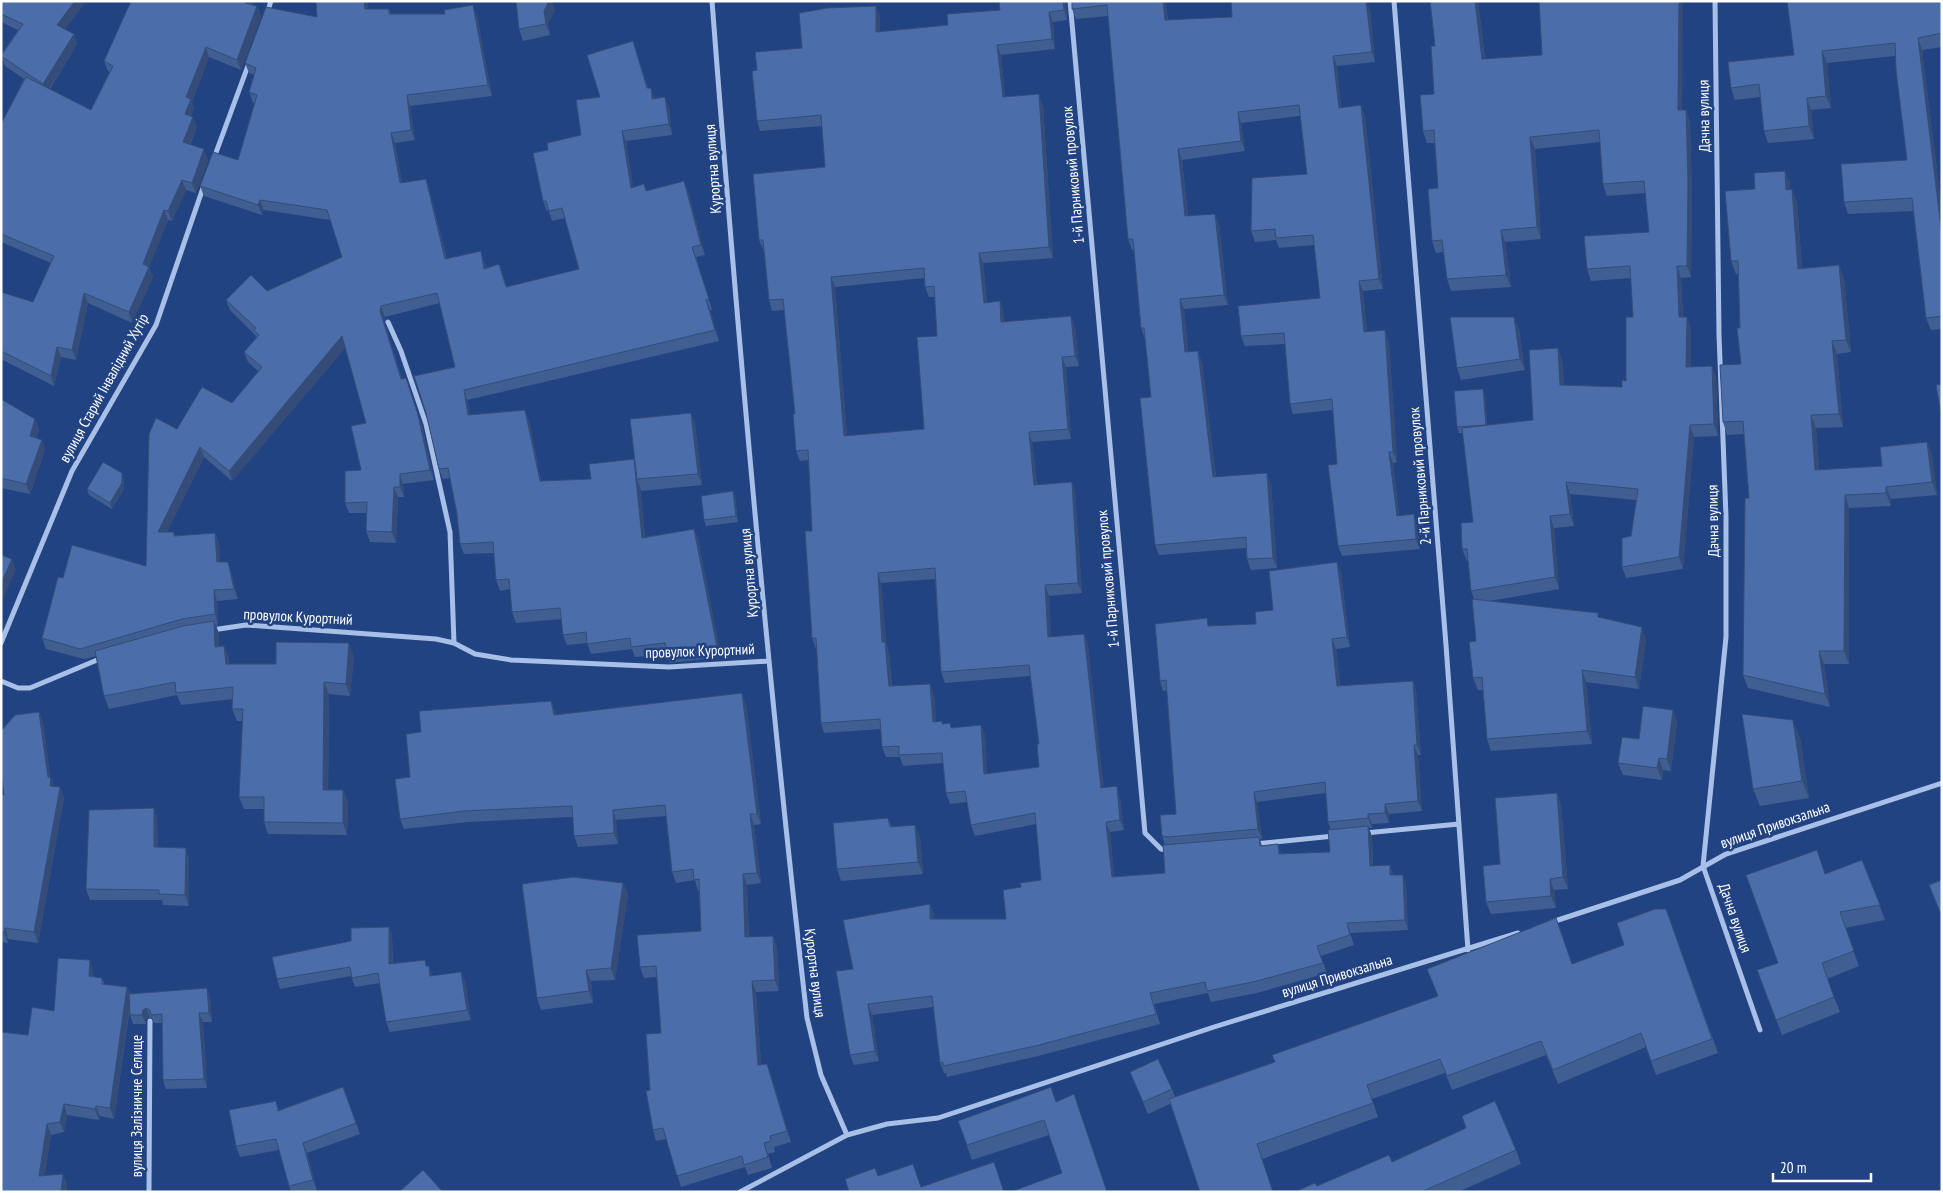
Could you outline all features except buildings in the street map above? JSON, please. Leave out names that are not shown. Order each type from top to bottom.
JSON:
[{"type":"street","points":[[264,20],[271,1]]},
{"type":"street","name":"Курортна вулиця","points":[[712,1],[731,251],[769,661],[806,1018],[821,1075],[847,1135]]},
{"type":"street","name":"1-й Парниковий провулок","points":[[1070,1],[1145,833],[1161,849],[1181,851]]},
{"type":"street","name":"2-й Парниковий провулок","points":[[1394,1],[1468,950]]},
{"type":"street","name":"Дачна вулиця","points":[[1715,1],[1719,335],[1726,517],[1726,637],[1704,866],[1760,1030]]},
{"type":"street","points":[[211,166],[251,56]]},
{"type":"street","name":"вулиця Старий Інвалідний Хутір","points":[[1,643],[72,471],[156,325],[207,175]]},
{"type":"street","points":[[388,322],[402,351],[426,424],[450,532],[454,643]]},
{"type":"street","name":"провулок Курортний","points":[[204,632],[246,625],[349,631],[454,643],[475,654],[511,660],[669,667],[769,661]]},
{"type":"street","points":[[1,681],[18,688],[30,688],[91,661],[110,656]]},
{"type":"street","name":"вулиця Привокзальна","points":[[1542,925],[1680,880],[1726,854],[1942,783]]},
{"type":"street","points":[[1360,834],[1459,824]]},
{"type":"street","points":[[1251,844],[1340,836]]},
{"type":"street","name":"вулиця Привокзальна","points":[[740,1192],[847,1135],[887,1124],[938,1118],[1214,1027],[1523,932]]},
{"type":"street","name":"вулиця Залізничне Селище","points":[[149,1192],[150,1021]]}]
